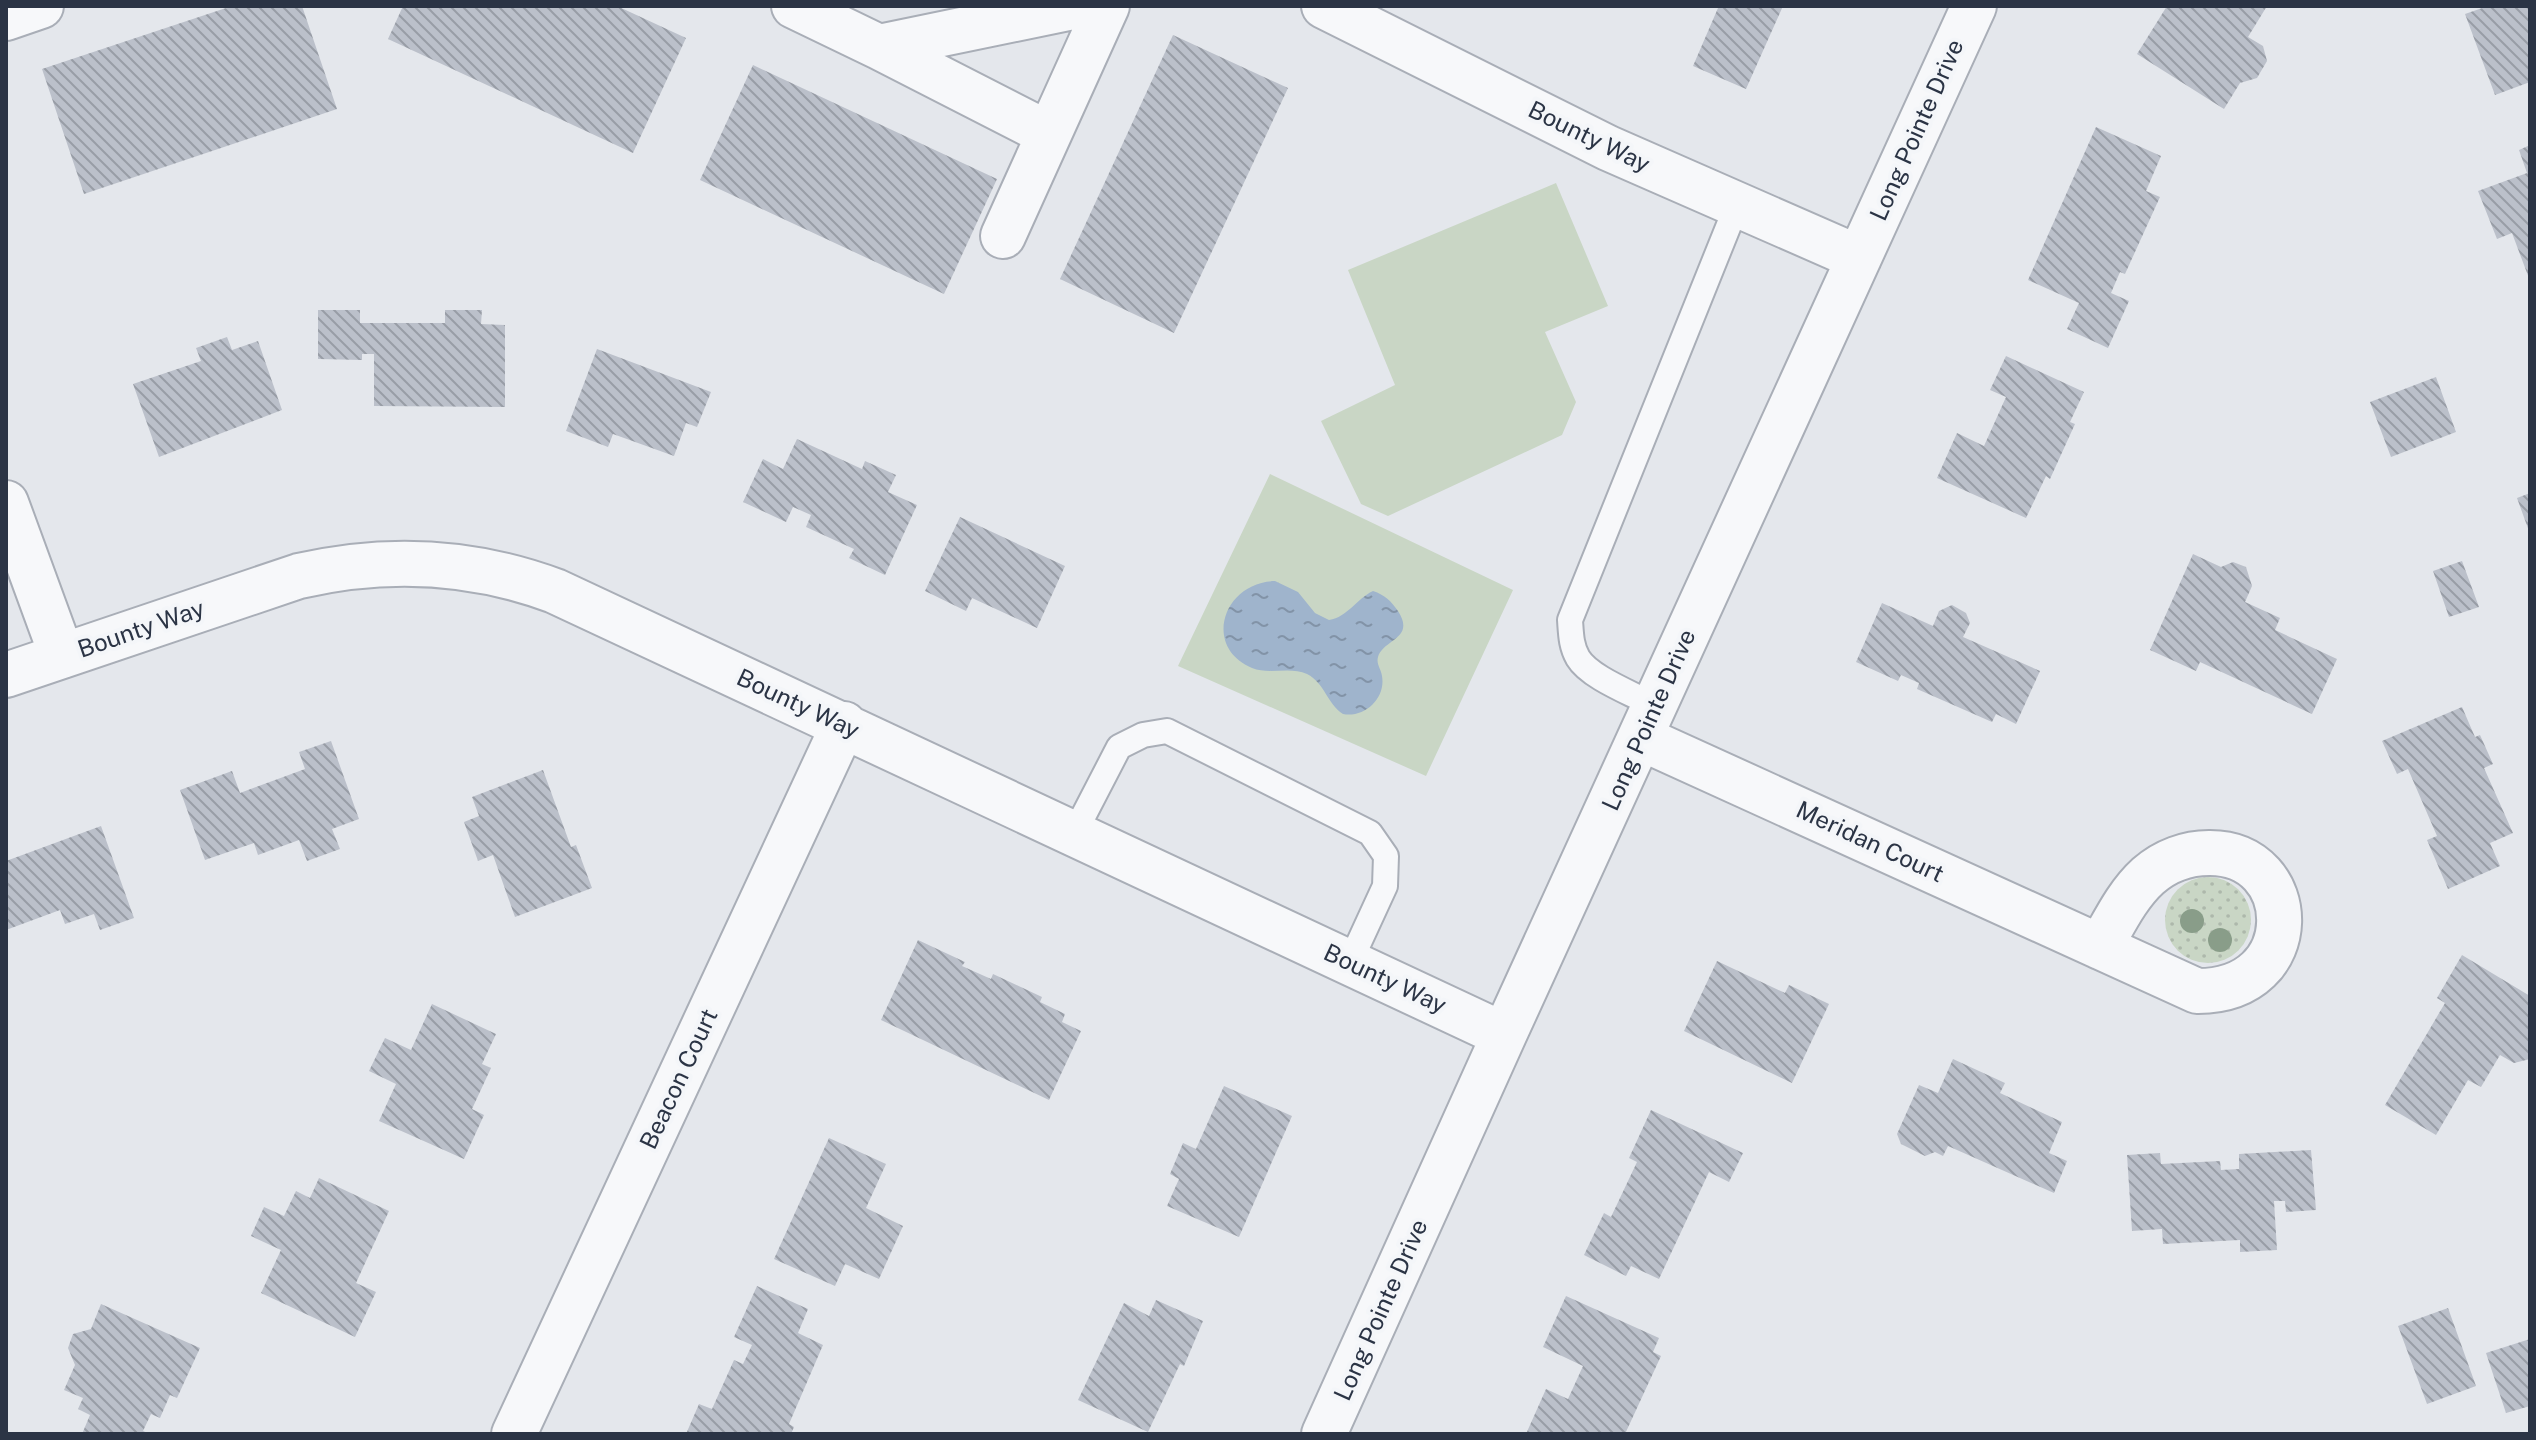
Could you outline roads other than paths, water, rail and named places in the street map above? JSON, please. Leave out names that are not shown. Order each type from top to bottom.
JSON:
[{"type":"street","points":[[6,18],[41,6]]},
{"type":"street","points":[[794,6],[1049,134]]},
{"type":"street","points":[[879,47],[1078,6]]},
{"type":"street","points":[[1003,236],[1107,6]]},
{"type":"street","name":"Bounty Way","points":[[1324,6],[1608,148],[1859,258]]},
{"type":"street","name":"Long Pointe Drive","points":[[1324,1434],[1974,6]]},
{"type":"street","name":"Bounty Way","points":[[6,503],[62,656]]},
{"type":"street","name":"Bounty Way","points":[[6,675],[299,576],[363,564],[419,563],[476,568],[555,591],[1504,1035]]},
{"type":"street","name":"Meridan Court","points":[[1648,722],[2100,947]]},
{"type":"street","name":"Beacon Court","points":[[514,1434],[844,724]]},
{"type":"lane","points":[[1648,722],[1579,660],[1571,642],[1570,620],[1737,205]]},
{"type":"lane","points":[[1074,834],[1119,747],[1143,735],[1167,731],[1370,833],[1386,856],[1385,886],[1350,962]]},
{"type":"water","points":[[1275,581],[1298,592],[1315,613],[1329,620],[1342,615],[1373,591],[1381,594],[1398,611],[1403,627],[1378,657],[1381,692],[1366,710],[1343,714],[1307,674],[1252,668],[1236,658],[1227,646],[1225,617],[1232,603],[1242,592],[1257,584]]}]
